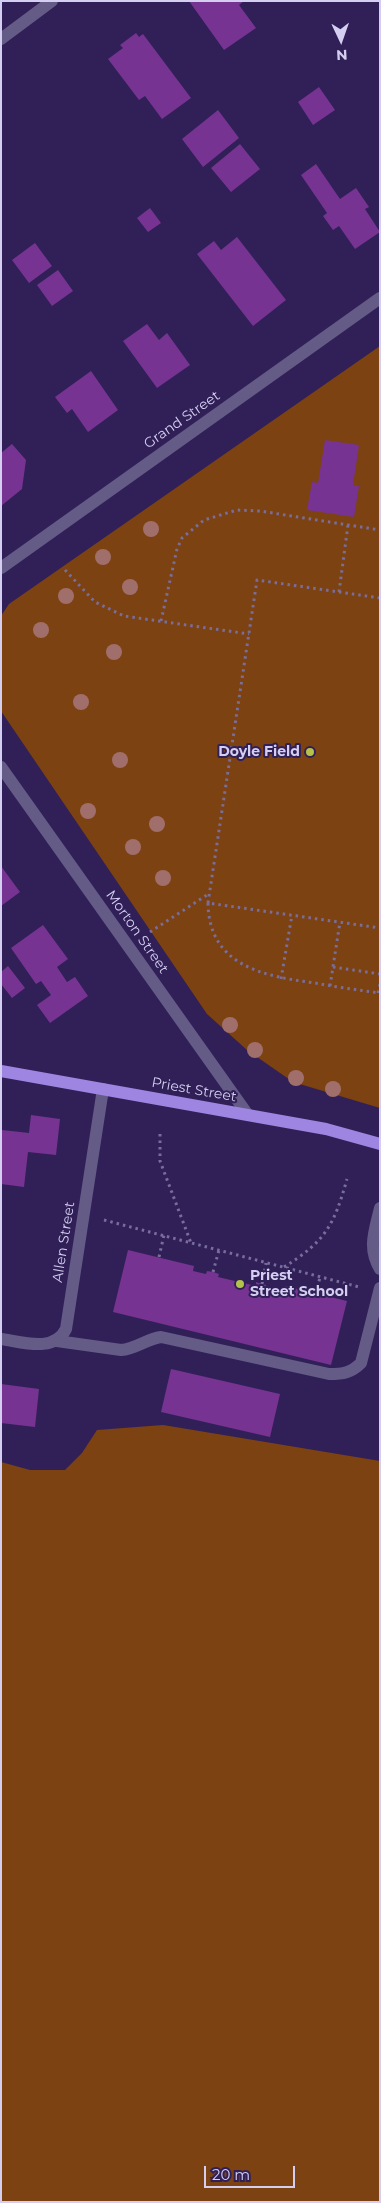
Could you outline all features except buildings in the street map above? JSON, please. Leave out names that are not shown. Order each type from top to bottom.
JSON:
[{"type":"main road","name":"Priest Street","points":[[1,1071],[326,1129],[380,1144]]},
{"type":"street","points":[[1,39],[52,1]]},
{"type":"street","name":"Grand Street","points":[[1,568],[380,298]]},
{"type":"street","name":"Morton Street","points":[[1,766],[248,1115]]},
{"type":"street","name":"Allen Street","points":[[57,1341],[66,1329],[103,1089]]},
{"type":"street","points":[[380,1208],[371,1244],[380,1269]]},
{"type":"street","points":[[1,1339],[38,1344],[57,1341],[121,1350],[131,1349],[147,1339],[161,1337],[329,1374],[341,1374],[353,1371],[362,1363],[379,1290]]},
{"type":"path","points":[[161,622],[176,549],[182,538],[204,520],[237,510],[260,511],[380,530]]},
{"type":"path","points":[[339,592],[348,525]]},
{"type":"path","points":[[65,570],[88,596],[110,610],[124,616],[249,634]]},
{"type":"path","points":[[380,598],[257,580],[208,903],[209,925],[220,945],[238,962],[253,970],[281,978],[379,993],[380,984]]},
{"type":"path","points":[[150,932],[210,893]]},
{"type":"path","points":[[208,903],[380,928]]},
{"type":"path","points":[[281,978],[292,915]]},
{"type":"path","points":[[330,986],[340,922]]},
{"type":"path","points":[[333,967],[380,974]]},
{"type":"path","points":[[160,1134],[160,1161],[192,1243]]},
{"type":"path","points":[[283,1267],[316,1244],[328,1230],[337,1213],[347,1179]]},
{"type":"path","points":[[84,1214],[320,1277],[379,1290]]},
{"type":"path","points":[[159,1258],[164,1235]]},
{"type":"path","points":[[213,1272],[218,1250]]},
{"type":"path","points":[[262,1284],[266,1262]]},
{"type":"path","points":[[316,1294],[320,1277]]},
{"type":"shaded area","name":"Doyle Field","points":[[380,346],[380,1108],[293,1082],[247,1050],[207,1014],[1,711],[1,616],[9,604]]},
{"type":"shaded area","points":[[163,1425],[380,1461],[380,2202],[1,2202],[1,1462],[30,1470],[65,1470],[82,1453],[97,1430]]},
{"type":"place","name":"Doyle Field","points":[[310,752]]},
{"type":"place","name":"Priest Street School","points":[[240,1284]]}]
